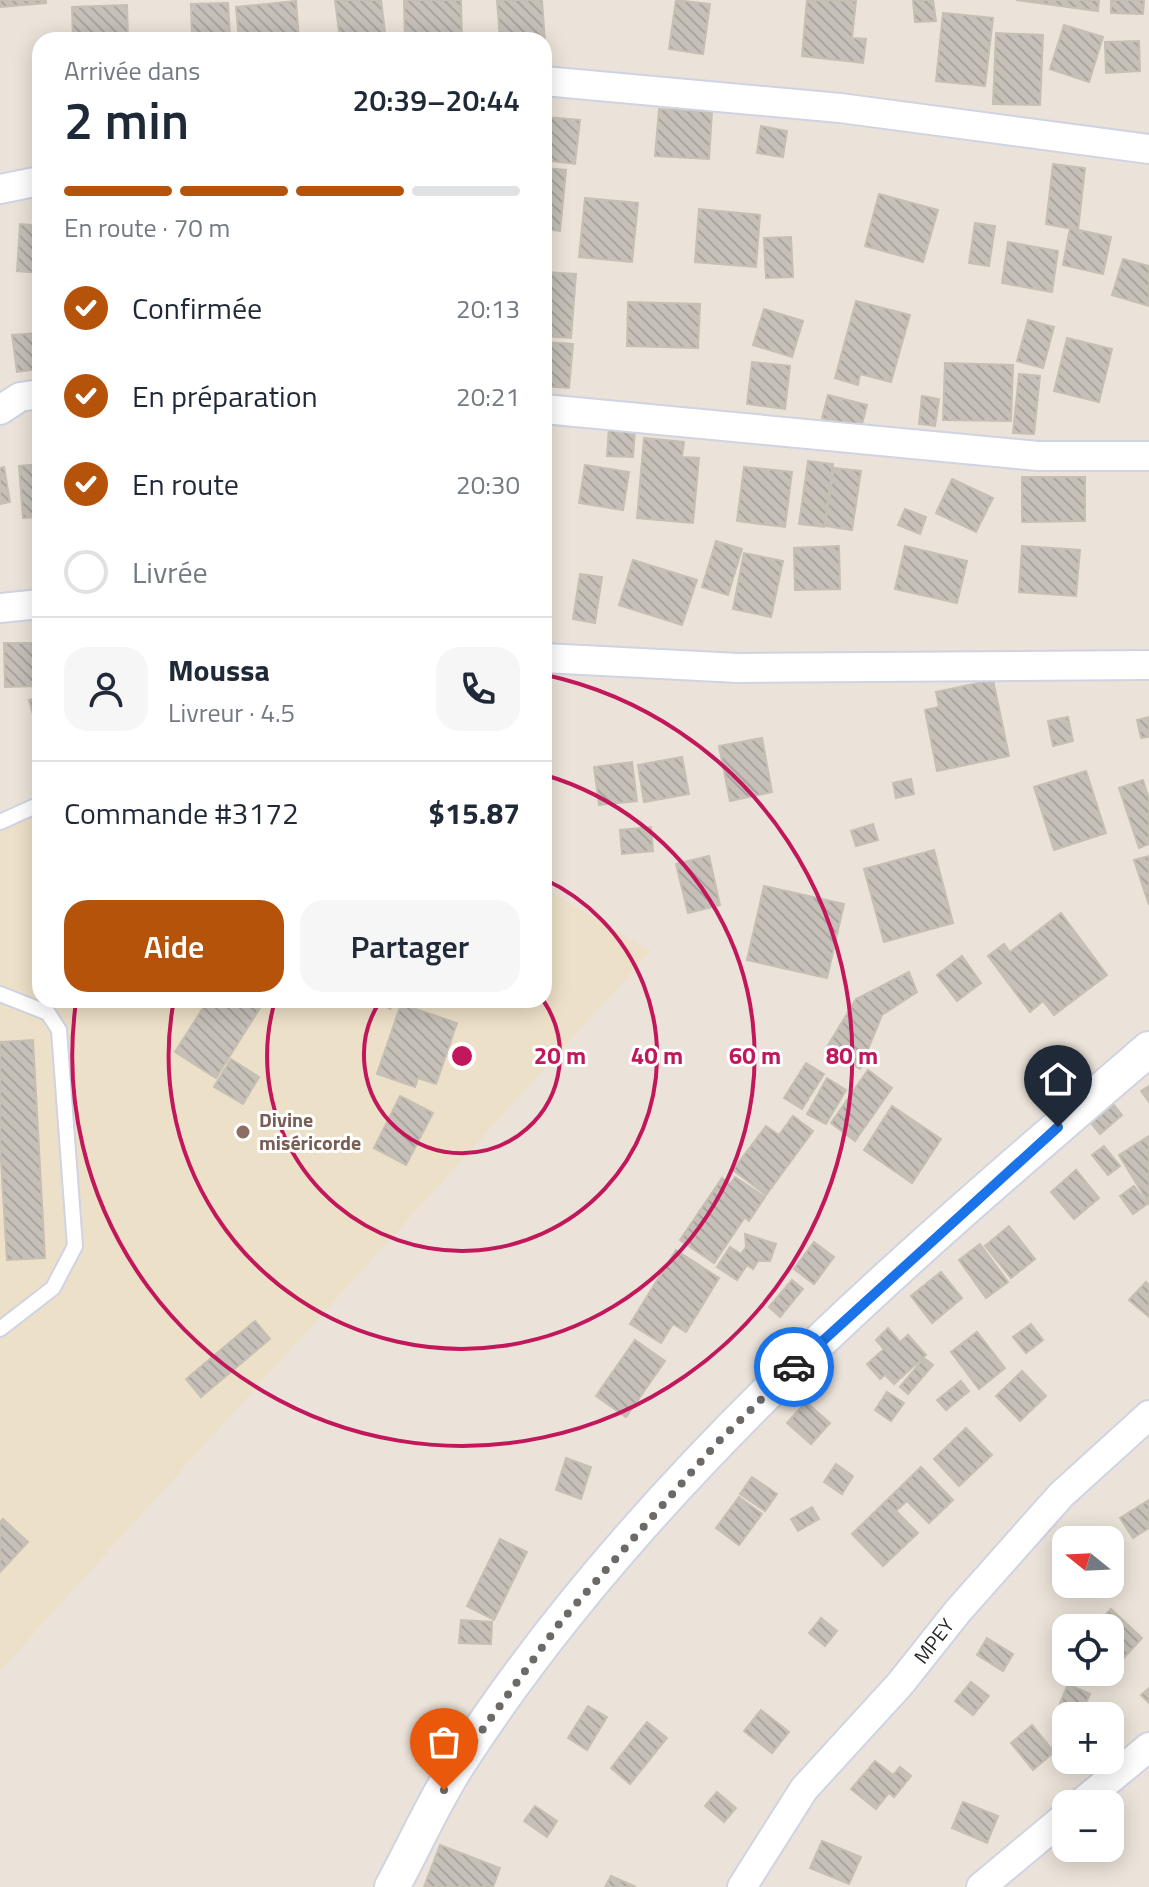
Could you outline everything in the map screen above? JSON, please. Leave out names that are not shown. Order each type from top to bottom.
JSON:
[{"type":"street","points":[[552,82],[840,108],[1149,149]]},
{"type":"street","points":[[0,189],[32,183]]},
{"type":"street","points":[[0,410],[20,397],[32,395]]},
{"type":"street","points":[[552,410],[1038,456],[1149,456]]},
{"type":"street","points":[[0,608],[32,605]]},
{"type":"street","points":[[552,658],[738,668],[931,668],[1090,663],[1149,665]]},
{"type":"street","points":[[392,1887],[457,1765],[562,1620],[717,1443],[829,1333],[1013,1166],[1149,1049]]},
{"type":"street","name":"MPEY","points":[[742,1887],[804,1789],[900,1684],[958,1611],[1061,1495],[1149,1415]]},
{"type":"street","points":[[1097,1790],[1149,1747]]},
{"type":"street","points":[[981,1887],[1052,1828]]},
{"type":"lane","points":[[0,822],[32,808]]},
{"type":"lane","points":[[0,994],[32,1007]]},
{"type":"lane","points":[[0,1329],[53,1288],[75,1246],[59,1030],[48,1013],[35,1008]]},
{"type":"shaded area","name":"Divine miséricorde","points":[[32,808],[32,1008],[552,1008],[552,893],[651,951],[0,1671],[0,822]]},
{"type":"building","points":[[0,0],[46,0],[46,3],[0,7]]},
{"type":"building","points":[[335,0],[381,0],[385,32],[339,32]]},
{"type":"building","points":[[404,0],[461,0],[462,32],[405,32]]},
{"type":"building","points":[[497,0],[542,0],[544,32],[499,32]]},
{"type":"building","points":[[676,0],[710,4],[703,54],[669,49]]},
{"type":"building","points":[[807,0],[856,1],[852,38],[866,39],[863,63],[802,56]]},
{"type":"building","points":[[913,0],[933,0],[936,21],[915,22]]},
{"type":"building","points":[[1016,0],[1099,0],[1098,11]]},
{"type":"building","points":[[1111,0],[1144,0],[1143,14],[1111,13]]},
{"type":"building","points":[[296,1],[298,32],[238,32],[236,7]]},
{"type":"building","points":[[228,3],[230,32],[192,32],[191,4]]},
{"type":"building","points":[[127,5],[128,32],[73,32],[72,7]]},
{"type":"building","points":[[943,13],[993,18],[985,86],[936,81]]},
{"type":"building","points":[[1064,25],[1103,37],[1089,82],[1050,69]]},
{"type":"building","points":[[996,33],[1043,35],[1040,105],[993,104]]},
{"type":"building","points":[[1139,41],[1140,71],[1106,73],[1105,42]]},
{"type":"building","points":[[659,109],[712,112],[709,159],[655,156]]},
{"type":"building","points":[[552,118],[580,120],[575,164],[552,161]]},
{"type":"building","points":[[761,126],[787,131],[783,157],[757,153]]},
{"type":"building","points":[[1053,164],[1085,168],[1078,230],[1046,224]]},
{"type":"building","points":[[552,169],[566,170],[560,231],[552,230]]},
{"type":"building","points":[[879,194],[938,210],[923,262],[865,246]]},
{"type":"building","points":[[585,198],[638,203],[632,262],[579,257]]},
{"type":"building","points":[[699,209],[760,215],[756,267],[695,262]]},
{"type":"building","points":[[975,223],[995,226],[989,266],[969,263]]},
{"type":"building","points":[[20,224],[32,225],[32,272],[17,271]]},
{"type":"building","points":[[1070,228],[1111,237],[1103,274],[1063,265]]},
{"type":"building","points":[[791,237],[793,277],[766,278],[764,238]]},
{"type":"building","points":[[1008,242],[1058,251],[1052,292],[1002,283]]},
{"type":"building","points":[[1123,259],[1149,266],[1149,306],[1112,295]]},
{"type":"building","points":[[552,272],[576,274],[571,338],[552,337]]},
{"type":"building","points":[[856,301],[910,315],[891,382],[860,374],[858,385],[835,378]]},
{"type":"building","points":[[628,302],[700,304],[698,348],[627,346]]},
{"type":"building","points":[[764,309],[803,321],[792,357],[753,345]]},
{"type":"building","points":[[1028,320],[1054,327],[1043,368],[1017,361]]},
{"type":"building","points":[[32,333],[32,370],[17,372],[12,335]]},
{"type":"building","points":[[1067,338],[1112,349],[1099,402],[1054,391]]},
{"type":"building","points":[[552,343],[573,344],[569,388],[552,387]]},
{"type":"building","points":[[752,362],[790,366],[785,409],[747,404]]},
{"type":"building","points":[[945,363],[1013,365],[1011,421],[943,420]]},
{"type":"building","points":[[1019,374],[1040,376],[1034,434],[1013,433]]},
{"type":"building","points":[[828,395],[867,405],[861,428],[822,418]]},
{"type":"building","points":[[922,396],[939,399],[935,426],[919,424]]},
{"type":"building","points":[[609,428],[635,430],[633,457],[607,456]]},
{"type":"building","points":[[644,438],[684,442],[682,457],[699,458],[693,523],[637,518]]},
{"type":"building","points":[[808,461],[833,464],[824,527],[799,524]]},
{"type":"building","points":[[32,465],[32,517],[23,518],[19,466]]},
{"type":"building","points":[[585,465],[629,472],[623,510],[579,503]]},
{"type":"building","points":[[4,467],[10,502],[0,504],[0,468]]},
{"type":"building","points":[[744,467],[792,472],[785,527],[737,521]]},
{"type":"building","points":[[834,468],[861,471],[852,530],[825,526]]},
{"type":"building","points":[[1022,477],[1085,477],[1085,521],[1022,522]]},
{"type":"building","points":[[952,479],[993,498],[976,532],[936,513]]},
{"type":"building","points":[[905,509],[926,517],[920,534],[898,525]]},
{"type":"building","points":[[716,541],[742,549],[728,595],[702,587]]},
{"type":"building","points":[[839,546],[840,589],[795,590],[794,548]]},
{"type":"building","points":[[905,546],[967,561],[957,603],[895,589]]},
{"type":"building","points":[[1022,546],[1080,550],[1076,596],[1019,592]]},
{"type":"building","points":[[744,553],[783,561],[771,617],[733,609]]},
{"type":"building","points":[[633,560],[697,580],[682,625],[619,605]]},
{"type":"building","points":[[580,574],[602,577],[595,623],[573,619]]},
{"type":"building","points":[[4,643],[32,643],[32,686],[5,687]]},
{"type":"building","points":[[993,680],[1009,756],[937,771],[925,710],[939,707],[936,692]]},
{"type":"building","points":[[1068,717],[1073,741],[1053,746],[1048,721]]},
{"type":"building","points":[[1149,717],[1149,737],[1141,738],[1137,720]]},
{"type":"building","points":[[762,738],[772,792],[730,801],[719,746]]},
{"type":"building","points":[[682,757],[689,794],[644,802],[638,765]]},
{"type":"building","points":[[632,762],[637,801],[599,805],[594,767]]},
{"type":"building","points":[[1086,771],[1106,833],[1054,850],[1034,787]]},
{"type":"building","points":[[911,779],[914,794],[896,798],[893,783]]},
{"type":"building","points":[[1143,780],[1149,799],[1149,844],[1139,848],[1119,788]]},
{"type":"building","points":[[873,824],[878,840],[856,846],[851,831]]},
{"type":"building","points":[[651,827],[653,851],[622,854],[620,830]]},
{"type":"building","points":[[934,850],[953,923],[884,942],[864,869]]},
{"type":"building","points":[[709,856],[720,905],[688,913],[676,864]]},
{"type":"building","points":[[1149,856],[1149,905],[1134,860]]},
{"type":"building","points":[[764,886],[844,904],[827,978],[747,960]]},
{"type":"building","points":[[1061,913],[1107,975],[1054,1015],[1043,1001],[1030,1012],[988,956],[1004,944],[1010,952]]},
{"type":"building","points":[[962,956],[981,983],[957,1001],[937,975]]},
{"type":"building","points":[[909,972],[917,992],[882,1015],[860,1069],[827,1047],[856,999]]},
{"type":"building","points":[[203,1008],[260,1008],[216,1078],[175,1052]]},
{"type":"building","points":[[400,1008],[413,1008],[457,1023],[436,1084],[418,1078],[415,1087],[377,1074]]},
{"type":"building","points":[[33,1040],[45,1258],[7,1260],[0,1143],[0,1042]]},
{"type":"building","points":[[231,1059],[259,1077],[243,1104],[214,1087]]},
{"type":"building","points":[[806,1063],[824,1074],[802,1109],[784,1098]]},
{"type":"building","points":[[868,1070],[892,1088],[855,1141],[831,1123]]},
{"type":"building","points":[[827,1078],[846,1090],[826,1124],[807,1114]]},
{"type":"building","points":[[1149,1086],[1149,1102],[1141,1091]]},
{"type":"building","points":[[400,1096],[433,1113],[406,1165],[374,1148]]},
{"type":"building","points":[[1114,1105],[1122,1115],[1100,1134],[1091,1123]]},
{"type":"building","points":[[892,1106],[941,1139],[912,1183],[864,1150]]},
{"type":"building","points":[[793,1116],[813,1131],[766,1195],[733,1170],[766,1126],[779,1135]]},
{"type":"building","points":[[1149,1136],[1149,1204],[1119,1155]]},
{"type":"building","points":[[1104,1146],[1120,1166],[1108,1175],[1092,1155]]},
{"type":"building","points":[[1076,1170],[1099,1198],[1074,1219],[1051,1192]]},
{"type":"building","points":[[735,1177],[765,1197],[749,1221],[745,1217],[714,1263],[680,1240],[722,1178],[730,1184]]},
{"type":"building","points":[[1134,1186],[1147,1204],[1133,1214],[1120,1196]]},
{"type":"building","points":[[1009,1226],[1035,1259],[1011,1278],[985,1246]]},
{"type":"building","points":[[745,1234],[776,1244],[770,1261],[758,1261],[753,1269],[747,1265],[737,1280],[717,1267],[730,1247],[741,1254],[746,1247]]},
{"type":"building","points":[[814,1242],[834,1257],[814,1284],[794,1269]]},
{"type":"building","points":[[980,1244],[1008,1282],[986,1298],[959,1260]]},
{"type":"building","points":[[676,1250],[719,1278],[686,1332],[673,1324],[661,1343],[630,1324]]},
{"type":"building","points":[[941,1272],[962,1298],[932,1323],[911,1296]]},
{"type":"building","points":[[792,1280],[803,1289],[780,1317],[769,1307]]},
{"type":"building","points":[[1146,1282],[1149,1285],[1149,1317],[1129,1300]]},
{"type":"building","points":[[255,1321],[270,1339],[201,1397],[186,1379]]},
{"type":"building","points":[[1031,1324],[1043,1340],[1026,1353],[1013,1337]]},
{"type":"building","points":[[888,1328],[900,1342],[908,1335],[926,1355],[894,1384],[885,1375],[880,1379],[867,1364],[884,1349],[876,1340]]},
{"type":"building","points":[[977,1332],[1005,1368],[979,1389],[951,1352]]},
{"type":"building","points":[[635,1340],[665,1361],[626,1417],[596,1396]]},
{"type":"building","points":[[924,1358],[933,1365],[908,1394],[900,1387]]},
{"type":"building","points":[[1022,1371],[1046,1396],[1020,1421],[996,1396]]},
{"type":"building","points":[[961,1381],[969,1391],[946,1410],[937,1400]]},
{"type":"building","points":[[887,1392],[904,1403],[891,1421],[875,1410]]},
{"type":"building","points":[[806,1402],[830,1423],[811,1444],[787,1423]]},
{"type":"building","points":[[966,1428],[992,1455],[959,1486],[934,1459]]},
{"type":"building","points":[[566,1458],[591,1467],[581,1499],[556,1490]]},
{"type":"building","points":[[836,1464],[853,1476],[842,1494],[824,1482]]},
{"type":"building","points":[[921,1467],[953,1500],[929,1523],[907,1501],[896,1511],[918,1533],[883,1566],[852,1534]]},
{"type":"building","points":[[752,1477],[777,1494],[765,1511],[740,1494]]},
{"type":"building","points":[[739,1497],[762,1514],[739,1545],[716,1528]]},
{"type":"building","points":[[1149,1500],[1149,1528],[1133,1538],[1120,1518]]},
{"type":"building","points":[[812,1507],[819,1519],[798,1531],[791,1519]]},
{"type":"building","points":[[3,1519],[28,1542],[0,1572],[0,1522]]},
{"type":"building","points":[[500,1539],[527,1552],[494,1620],[467,1606]]},
{"type":"building","points":[[821,1618],[837,1631],[825,1646],[809,1633]]},
{"type":"building","points":[[461,1620],[492,1622],[491,1644],[459,1643]]},
{"type":"building","points":[[1124,1621],[1142,1638],[1124,1658]]},
{"type":"building","points":[[987,1638],[1013,1654],[1003,1671],[977,1655]]},
{"type":"building","points":[[971,1682],[989,1696],[973,1715],[955,1701]]},
{"type":"building","points":[[1067,1686],[1090,1694],[1086,1702],[1060,1702]]},
{"type":"building","points":[[1149,1688],[1149,1703],[1141,1695]]},
{"type":"building","points":[[588,1706],[607,1717],[587,1750],[568,1738]]},
{"type":"building","points":[[761,1710],[789,1732],[772,1753],[744,1731]]},
{"type":"building","points":[[647,1722],[667,1738],[630,1784],[611,1768]]},
{"type":"building","points":[[1032,1725],[1052,1754],[1033,1770],[1011,1743]]},
{"type":"building","points":[[875,1761],[893,1775],[900,1767],[911,1776],[894,1797],[865,1773]]},
{"type":"building","points":[[864,1774],[888,1794],[876,1809],[851,1789]]},
{"type":"building","points":[[717,1792],[736,1808],[724,1822],[705,1806]]},
{"type":"building","points":[[963,1802],[998,1816],[987,1843],[952,1828]]},
{"type":"building","points":[[535,1806],[557,1821],[547,1837],[524,1821]]},
{"type":"building","points":[[822,1841],[861,1857],[849,1884],[810,1868]]},
{"type":"building","points":[[440,1845],[500,1868],[493,1887],[424,1887]]},
{"type":"building","points":[[611,1876],[636,1887],[605,1887]]},
{"type":"way so far","points":[[444,1790],[457,1765],[562,1620],[717,1443],[794,1367]]},
{"type":"place","name":"Divine miséricorde","points":[[243,1132]]},
{"type":"route","points":[[794,1367],[1058,1127]]}]
